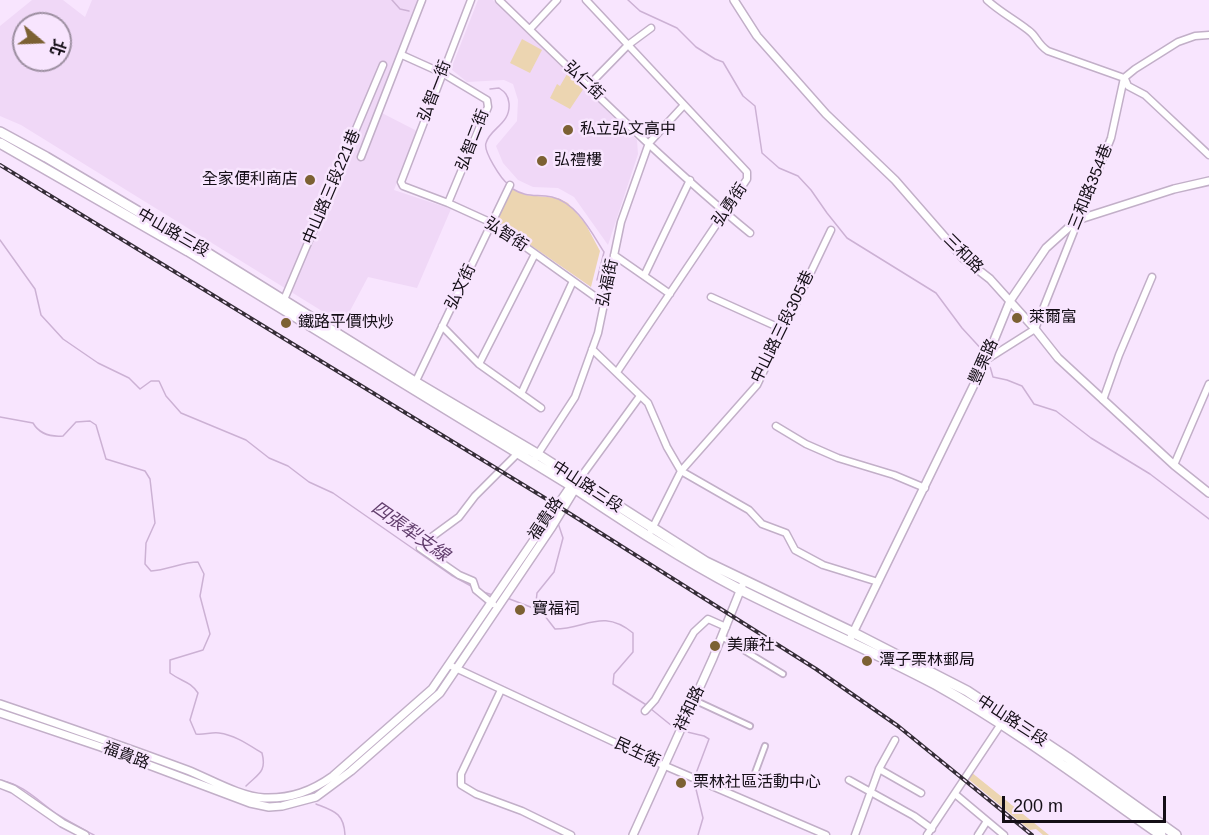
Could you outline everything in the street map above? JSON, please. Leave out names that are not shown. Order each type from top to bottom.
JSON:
[{"type":"main road","name":"中山路三段","points":[[0,132],[46,157],[414,385],[537,454],[574,485]]},
{"type":"main road","name":"中山路三段","points":[[0,143],[282,304]]},
{"type":"main road","name":"中山路三段","points":[[414,385],[517,454],[574,485],[650,533],[681,558],[851,637],[1003,721],[1068,758],[1176,835]]},
{"type":"main road","name":"中山路三段","points":[[1003,721],[1161,835]]},
{"type":"street","points":[[361,157],[422,0]]},
{"type":"street","name":"弘智一街","points":[[401,182],[471,0]]},
{"type":"street","name":"弘仁街","points":[[499,0],[649,143],[750,233]]},
{"type":"street","points":[[530,29],[557,0]]},
{"type":"street","name":"弘勇街","points":[[586,0],[747,172],[747,179],[617,372]]},
{"type":"street","name":"三和路","points":[[734,0],[757,36],[825,114],[895,180],[963,258],[990,279],[1058,358],[1174,465],[1209,493]]},
{"type":"street","points":[[987,0],[1001,13],[1028,30],[1039,45],[1048,51],[1124,78],[1128,86],[1145,95],[1209,155]]},
{"type":"street","points":[[588,86],[628,45],[651,27]]},
{"type":"street","points":[[1124,78],[1178,42],[1195,36],[1209,35]]},
{"type":"street","name":"弘智二街","points":[[402,55],[442,73],[487,100],[488,107],[448,203]]},
{"type":"street","name":"中山路三段221巷","points":[[282,304],[383,65]]},
{"type":"street","name":"三和路354巷","points":[[1035,329],[1111,138],[1124,78]]},
{"type":"street","name":"弘福街","points":[[532,463],[574,397],[592,349],[621,222],[649,143],[684,105]]},
{"type":"street","points":[[644,276],[690,180]]},
{"type":"street","name":"豐栗路","points":[[851,637],[986,360],[1010,301],[1046,248],[1077,220],[1174,189],[1209,181]]},
{"type":"street","name":"弘智街","points":[[401,182],[403,186],[448,203],[492,224],[604,303]]},
{"type":"street","name":"弘文街","points":[[414,385],[510,185]]},
{"type":"street","name":"中山路三段305巷","points":[[650,533],[681,471],[756,385],[831,230]]},
{"type":"street","points":[[479,364],[535,254]]},
{"type":"street","points":[[614,255],[670,294]]},
{"type":"street","points":[[1104,400],[1119,355],[1152,277]]},
{"type":"street","points":[[521,394],[573,281]]},
{"type":"street","points":[[711,297],[782,329]]},
{"type":"street","points":[[441,326],[479,364],[541,408]]},
{"type":"street","points":[[986,360],[1035,329]]},
{"type":"street","points":[[592,349],[648,403],[667,447],[681,471],[749,510],[762,524],[786,533],[795,550],[823,565],[878,582]]},
{"type":"street","points":[[1174,465],[1209,384]]},
{"type":"street","points":[[574,485],[640,396]]},
{"type":"street","points":[[776,426],[806,444],[838,458],[894,475],[925,488]]},
{"type":"street","points":[[497,609],[474,587],[473,581],[420,548],[459,517],[475,496],[517,454]]},
{"type":"street","name":"福貴路","points":[[0,704],[189,771],[246,794],[262,798],[282,798],[303,794],[317,788],[333,776],[432,689],[453,667],[497,609],[554,524],[574,485]]},
{"type":"street","name":"福貴路","points":[[0,712],[250,803],[269,807],[309,801],[335,784],[440,693],[497,591],[574,485]]},
{"type":"street","name":"祥和路","points":[[633,835],[743,585]]},
{"type":"street","points":[[647,709],[655,700],[694,632],[708,619],[726,627]]},
{"type":"street","points":[[722,637],[783,674]]},
{"type":"street","name":"民生街","points":[[453,667],[698,781],[826,835]]},
{"type":"street","points":[[501,690],[461,774],[461,785],[476,794],[522,811],[571,835]]},
{"type":"street","points":[[694,700],[750,726]]},
{"type":"street","points":[[927,835],[1003,721]]},
{"type":"street","points":[[855,835],[879,769],[895,740]]},
{"type":"street","points":[[752,781],[765,746]]},
{"type":"street","points":[[879,769],[921,793]]},
{"type":"street","points":[[849,780],[914,816],[932,829]]},
{"type":"street","points":[[0,784],[12,789],[62,824],[85,835]]},
{"type":"street","points":[[955,794],[1004,835]]},
{"type":"street","points":[[978,835],[987,821]]},
{"type":"shaded area","points":[[32,0],[63,0],[85,17],[92,0],[418,0],[378,111],[417,131],[394,190],[451,209],[417,288],[368,277],[343,324],[21,125],[0,116],[0,26],[12,16],[12,72],[72,72],[72,12],[17,12]]},
{"type":"shaded area","name":"私立弘文高中","points":[[478,0],[493,0],[637,140],[638,154],[608,245],[574,197],[558,188],[533,187],[518,180],[503,163],[496,146],[517,121],[518,100],[513,84],[504,80],[467,82],[451,69]]},
{"type":"shaded area","points":[[522,39],[542,50],[530,73],[510,63]]},
{"type":"shaded area","points":[[567,74],[586,85],[570,109],[550,98],[557,84],[560,86]]},
{"type":"shaded area","points":[[512,189],[526,195],[558,198],[568,203],[585,223],[600,251],[591,287],[496,221]]},
{"type":"shaded area","points":[[971,772],[1049,835],[1043,835],[1036,829],[1030,830],[967,778]]},
{"type":"waterway","points":[[392,0],[400,9],[409,11]]},
{"type":"waterway","points":[[628,0],[640,11],[677,28],[696,47],[723,62],[743,96],[755,106],[762,153],[779,168],[798,176],[847,238],[936,293],[962,328],[985,353]]},
{"type":"waterway","points":[[490,89],[499,88],[509,100],[507,116],[486,143],[493,165],[508,184]]},
{"type":"waterway","points":[[511,188],[527,194],[561,200],[576,212],[604,252],[597,280]]},
{"type":"waterway","name":"四張犁支線","points":[[0,240],[35,289],[41,315],[63,339],[98,363],[129,378],[140,389],[151,381],[159,381],[166,396],[181,413],[246,440],[269,458],[288,466],[309,482],[333,493],[451,575],[471,586]]},
{"type":"waterway","points":[[989,363],[993,377],[1022,386],[1034,404],[1056,411],[1091,438],[1150,474],[1209,519]]},
{"type":"waterway","points":[[0,417],[33,423],[42,433],[54,436],[63,436],[76,422],[90,421],[96,425],[106,459],[145,471],[150,479],[155,523],[146,543],[145,564],[151,571],[198,562],[204,574],[200,596],[210,634],[203,650],[170,660],[170,673],[189,684],[198,693],[190,720],[196,734],[225,734],[262,753],[262,769],[246,786]]},
{"type":"waterway","points":[[540,610],[536,602],[537,593],[554,572],[563,538],[558,523]]},
{"type":"waterway","name":"四張犁支線","points":[[483,592],[493,595]]},
{"type":"waterway","name":"四張犁支線","points":[[507,598],[541,611],[555,629],[603,621],[612,622],[633,633],[633,652],[614,674],[613,684],[648,706]]},
{"type":"waterway","name":"四張犁支線","points":[[651,709],[679,729]]},
{"type":"waterway","name":"四張犁支線","points":[[683,731],[709,739],[695,776]]},
{"type":"waterway","points":[[2,781],[25,790],[60,816],[94,835]]},
{"type":"waterway","name":"四張犁支線","points":[[694,781],[703,818],[698,835]]},
{"type":"waterway","points":[[316,804],[340,817],[345,835]]},
{"type":"railway","points":[[0,165],[553,503],[816,669],[898,726],[1032,835]]},
{"type":"place","name":"私立弘文高中","points":[[568,130]]},
{"type":"place","name":"弘禮樓","points":[[542,161]]},
{"type":"place","name":"全家便利商店","points":[[310,180]]},
{"type":"place","name":"萊爾富","points":[[1017,318]]},
{"type":"place","name":"鐵路平價快炒","points":[[286,323]]},
{"type":"place","name":"寶福祠","points":[[520,610]]},
{"type":"place","name":"美廉社","points":[[715,646]]},
{"type":"place","name":"潭子栗林郵局","points":[[867,661]]},
{"type":"place","name":"栗林社區活動中心","points":[[681,783]]}]
